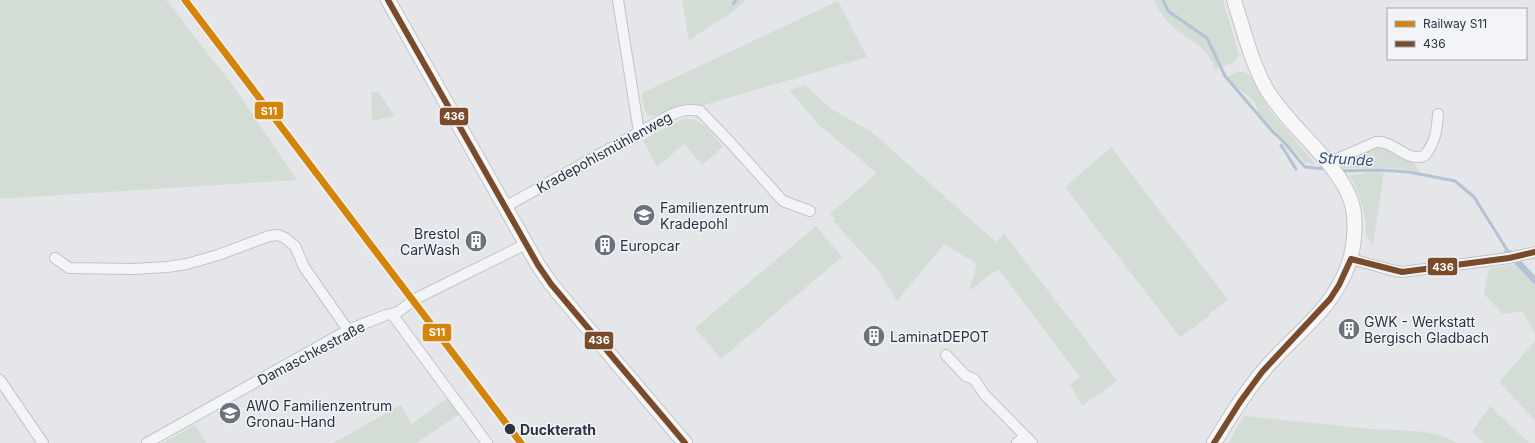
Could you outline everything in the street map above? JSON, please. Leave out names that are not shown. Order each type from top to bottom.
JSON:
[{"type":"main road","points":[[388,0],[526,244],[551,284],[685,443]]},
{"type":"main road","points":[[1214,443],[1234,410],[1270,363],[1331,298],[1342,280],[1351,259],[1355,223],[1351,201],[1332,169],[1287,118],[1268,91],[1252,61],[1234,0]]},
{"type":"street","points":[[618,0],[639,132]]},
{"type":"street","name":"Kradepohlsmühlenweg","points":[[505,207],[639,132],[685,109],[700,111],[729,141],[783,202],[810,211]]},
{"type":"street","points":[[1332,169],[1380,141],[1414,158],[1424,156],[1432,145],[1438,114]]},
{"type":"street","points":[[55,258],[69,268],[133,269],[167,267],[218,255],[269,236],[278,235],[285,238],[295,246],[304,268],[348,330]]},
{"type":"street","name":"Damaschkestraße","points":[[147,443],[348,330],[386,315],[398,312],[417,298],[526,244]]},
{"type":"street","points":[[1351,259],[1377,267],[1402,272],[1509,258],[1535,252]]},
{"type":"street","points":[[392,314],[487,443]]},
{"type":"street","points":[[946,355],[966,376],[974,379],[984,394],[1029,439],[1017,443]]},
{"type":"street","points":[[0,380],[43,443]]},
{"type":"shaded area","points":[[0,0],[166,0],[234,87],[297,180],[0,199]]},
{"type":"shaded area","points":[[682,0],[745,0],[733,12],[689,40]]},
{"type":"shaded area","points":[[1153,0],[1223,0],[1239,55],[1234,62],[1215,70],[1212,62],[1204,50],[1171,25],[1162,15]]},
{"type":"shaded area","points":[[838,1],[867,57],[701,106],[687,104],[676,106],[654,116],[645,111],[642,93]]},
{"type":"shaded area","points":[[1238,72],[1245,72],[1251,77],[1269,109],[1316,165],[1305,162],[1260,115],[1254,101],[1226,77]]},
{"type":"shaded area","points":[[805,85],[830,108],[873,133],[996,242],[1004,233],[1117,381],[1082,406],[1070,384],[1080,377],[998,269],[969,291],[977,264],[944,244],[897,301],[878,270],[833,221],[835,219],[830,214],[877,173],[819,125],[789,90]]},
{"type":"shaded area","points":[[371,92],[378,92],[395,116],[372,121]]},
{"type":"shaded area","points":[[686,119],[698,122],[708,128],[723,147],[702,165],[684,144],[657,167],[643,140],[679,121]]},
{"type":"shaded area","points":[[1111,147],[1228,300],[1211,312],[1208,317],[1180,337],[1065,187]]},
{"type":"shaded area","points":[[1376,147],[1386,148],[1405,160],[1415,164],[1420,172],[1392,168],[1343,168],[1339,163]]},
{"type":"shaded area","points":[[1371,172],[1384,173],[1373,245],[1366,236],[1366,222],[1361,202],[1353,181],[1349,176]]},
{"type":"shaded area","points":[[816,226],[842,257],[721,359],[695,328]]},
{"type":"shaded area","points":[[1516,264],[1535,285],[1535,334],[1522,311],[1503,314],[1484,294],[1489,268]]},
{"type":"shaded area","points":[[1535,341],[1535,420],[1499,382]]},
{"type":"shaded area","points":[[448,398],[460,414],[416,443],[333,443],[401,405],[412,424]]},
{"type":"shaded area","points":[[1490,406],[1529,443],[1484,443],[1472,432]]},
{"type":"shaded area","points":[[1244,416],[1371,429],[1416,431],[1438,435],[1457,443],[1228,443]]},
{"type":"shaded area","points":[[195,425],[206,443],[163,443]]},
{"type":"water","points":[[1511,250],[1535,276],[1535,285],[1503,251]]},
{"type":"waterway","points":[[733,4],[736,0]]},
{"type":"waterway","name":"Strunde","points":[[1163,0],[1168,11],[1207,38],[1225,76],[1305,167],[1327,169]]},
{"type":"waterway","points":[[1281,145],[1296,169]]},
{"type":"waterway","name":"Strunde","points":[[1340,171],[1379,170],[1409,172],[1455,181],[1474,197],[1509,253]]},
{"type":"rail line","name":"S11","points":[[185,0],[521,443]]},
{"type":"transit line","name":"436","points":[[388,0],[538,265],[551,284],[685,443]]},
{"type":"transit line","name":"436","points":[[1351,259],[1402,272],[1509,258],[1535,252]]},
{"type":"transit line","name":"436","points":[[1214,443],[1240,402],[1262,372],[1330,299],[1339,285],[1351,259]]},
{"type":"place","name":"Familienzentrum Kradepohl","points":[[644,215]]},
{"type":"place","name":"Brestol CarWash","points":[[476,241]]},
{"type":"place","name":"Europcar","points":[[605,245]]},
{"type":"place","name":"GWK - Werkstatt Bergisch Gladbach","points":[[1349,329]]},
{"type":"place","name":"LaminatDEPOT","points":[[874,336]]},
{"type":"place","name":"AWO Familienzentrum Gronau-Hand","points":[[230,413]]},
{"type":"place","name":"Duckterath","points":[[510,429]]}]
